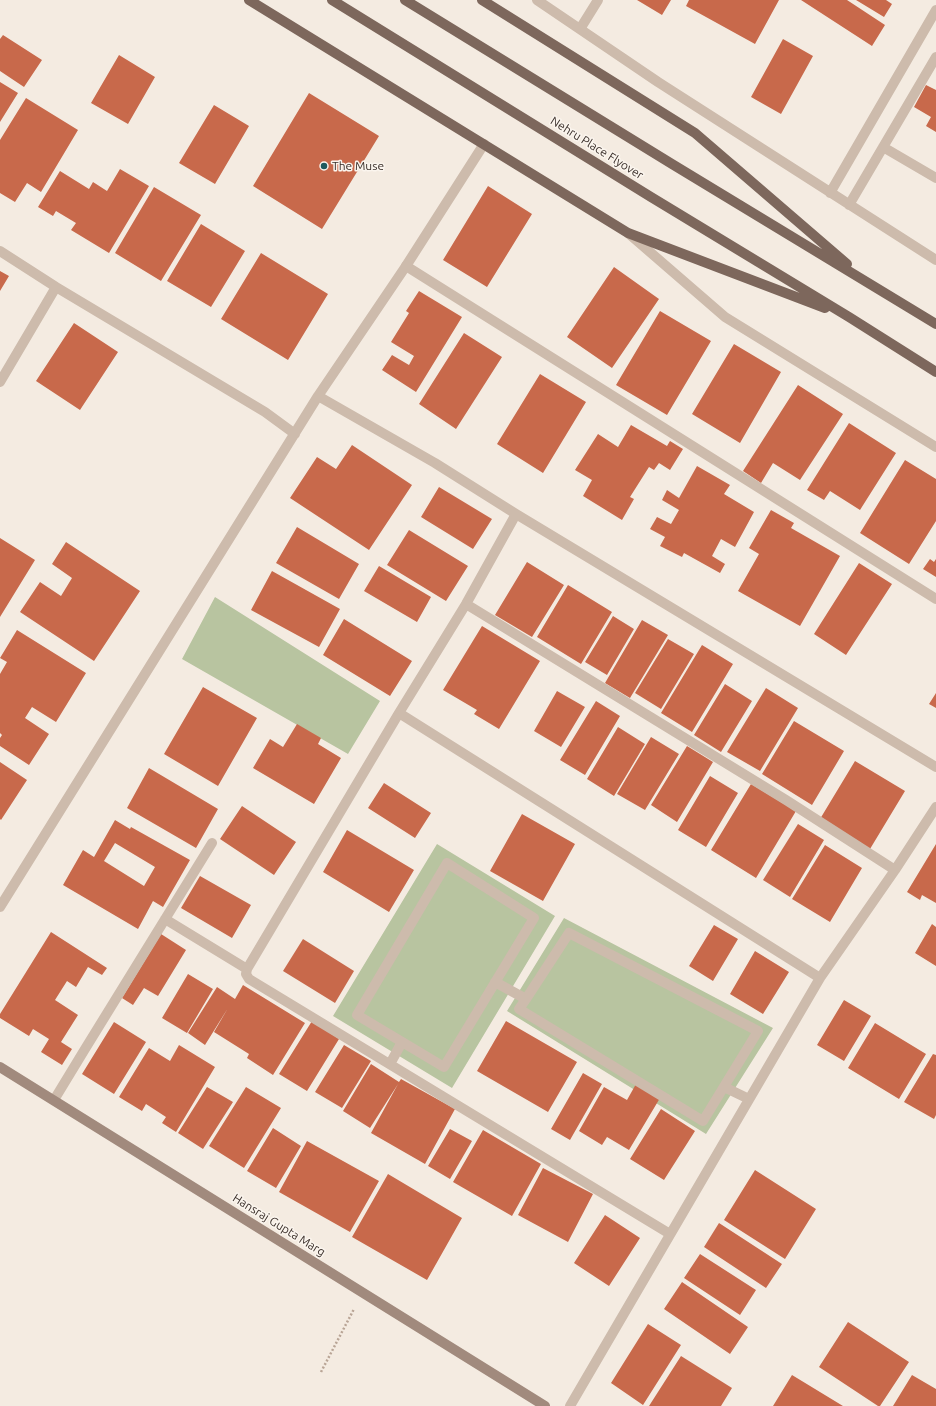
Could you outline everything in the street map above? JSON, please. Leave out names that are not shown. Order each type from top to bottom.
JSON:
[{"type":"main road","points":[[249,0],[628,234],[849,317],[936,372]]},
{"type":"main road","name":"Nehru Place Flyover","points":[[332,0],[849,317]]},
{"type":"main road","name":"Nehru Place Flyover","points":[[405,0],[869,283]]},
{"type":"main road","points":[[482,0],[695,133],[869,283],[936,324]]},
{"type":"street","points":[[537,0],[658,82],[936,260]]},
{"type":"street","points":[[580,29],[598,0]]},
{"type":"street","points":[[830,193],[936,10]]},
{"type":"street","points":[[850,205],[936,57]]},
{"type":"street","points":[[0,907],[318,396],[406,266],[484,144]]},
{"type":"street","points":[[883,147],[936,178]]},
{"type":"street","points":[[628,234],[725,317],[936,447]]},
{"type":"street","points":[[0,251],[56,287],[265,412],[295,434]]},
{"type":"street","points":[[406,266],[936,599]]},
{"type":"street","points":[[0,382],[56,287]]},
{"type":"street","points":[[318,396],[436,464],[516,514],[936,767]]},
{"type":"street","points":[[516,514],[466,604],[399,713],[247,969],[246,974],[249,979],[670,1234]]},
{"type":"street","points":[[466,604],[786,800],[895,870]]},
{"type":"street","points":[[399,713],[820,978]]},
{"type":"street","points":[[570,1406],[820,978],[895,870],[936,807]]},
{"type":"street","points":[[54,1100],[212,843]]},
{"type":"street","points":[[447,863],[534,918],[495,982],[444,1067],[357,1015],[447,863]]},
{"type":"street","points":[[165,919],[247,969]]},
{"type":"street","points":[[569,933],[758,1031],[703,1122],[519,1009],[526,999],[569,933]]},
{"type":"street","points":[[495,982],[526,999]]},
{"type":"street","points":[[390,1064],[402,1042]]},
{"type":"street","name":"Hansraj Gupta Marg","points":[[0,1066],[545,1406]]},
{"type":"street","points":[[724,1087],[749,1099]]},
{"type":"path","points":[[320,1372],[363,1292]]},
{"type":"green space","points":[[215,597],[380,701],[348,754],[182,659]]},
{"type":"green space","points":[[437,844],[555,916],[452,1088],[333,1016]]},
{"type":"green space","points":[[564,918],[773,1028],[706,1134],[507,1011]]},
{"type":"building","points":[[637,0],[671,0],[662,15]]},
{"type":"building","points":[[689,0],[779,0],[755,44],[686,6]]},
{"type":"building","points":[[801,0],[847,0],[885,25],[872,46]]},
{"type":"building","points":[[856,0],[886,0],[892,4],[884,17]]},
{"type":"building","points":[[3,35],[42,60],[24,87],[0,71],[0,39]]},
{"type":"building","points":[[783,39],[813,56],[781,114],[751,97]]},
{"type":"building","points":[[119,55],[155,77],[128,124],[91,103]]},
{"type":"building","points":[[0,82],[18,93],[0,122]]},
{"type":"building","points":[[926,85],[936,90],[936,132],[926,126],[931,117],[914,107]]},
{"type":"building","points":[[309,93],[379,136],[322,229],[253,186]]},
{"type":"building","points":[[26,98],[78,130],[41,192],[27,183],[15,202],[0,193],[0,140]]},
{"type":"building","points":[[214,105],[249,126],[215,184],[179,163]]},
{"type":"building","points":[[120,169],[149,186],[109,253],[71,230],[76,223],[56,211],[53,216],[38,207],[60,171],[89,189],[93,182],[107,191]]},
{"type":"building","points":[[488,186],[532,214],[487,287],[443,260]]},
{"type":"building","points":[[154,187],[201,215],[161,281],[115,253]]},
{"type":"building","points":[[201,224],[245,251],[211,307],[167,281]]},
{"type":"building","points":[[261,253],[328,294],[288,360],[221,319]]},
{"type":"building","points":[[614,267],[659,299],[612,368],[567,337]]},
{"type":"building","points":[[0,271],[9,276],[0,291]]},
{"type":"building","points":[[419,291],[462,317],[416,392],[382,370],[392,355],[409,365],[414,356],[391,342],[409,313],[406,311]]},
{"type":"building","points":[[660,311],[711,341],[667,415],[616,385]]},
{"type":"building","points":[[74,323],[118,352],[80,410],[36,381]]},
{"type":"building","points":[[464,333],[502,357],[456,429],[419,404]]},
{"type":"building","points":[[734,344],[781,372],[740,443],[692,414]]},
{"type":"building","points":[[540,374],[586,402],[543,473],[497,444]]},
{"type":"building","points":[[798,385],[843,414],[800,480],[773,463],[761,483],[743,471]]},
{"type":"building","points":[[849,423],[896,453],[860,510],[830,491],[824,500],[807,490]]},
{"type":"building","points":[[631,425],[667,446],[670,441],[683,449],[670,470],[659,463],[654,470],[649,467],[630,497],[634,499],[622,520],[583,496],[592,480],[575,470],[598,434],[618,447]]},
{"type":"building","points":[[352,445],[412,485],[369,550],[290,498],[317,457],[336,469]]},
{"type":"building","points":[[905,460],[936,479],[936,521],[909,564],[860,533]]},
{"type":"building","points":[[697,466],[730,485],[724,494],[754,512],[735,547],[721,539],[712,556],[725,564],[720,573],[684,553],[682,557],[660,546],[665,537],[650,529],[657,517],[671,524],[679,510],[662,500],[667,490],[679,498]]},
{"type":"building","points":[[439,487],[492,519],[473,549],[421,517]]},
{"type":"building","points":[[771,510],[794,523],[791,528],[840,556],[800,626],[738,591],[759,554],[749,548]]},
{"type":"building","points":[[297,527],[359,564],[339,599],[276,563]]},
{"type":"building","points":[[409,530],[468,566],[446,601],[387,565]]},
{"type":"building","points":[[0,538],[35,560],[0,617]]},
{"type":"building","points":[[66,542],[140,591],[94,661],[20,612],[40,582],[61,596],[72,578],[52,564]]},
{"type":"building","points":[[930,559],[934,562],[936,559],[936,577],[923,569]]},
{"type":"building","points":[[527,562],[564,585],[532,637],[495,615]]},
{"type":"building","points":[[859,563],[892,584],[846,655],[814,634]]},
{"type":"building","points":[[379,566],[431,597],[417,622],[364,591]]},
{"type":"building","points":[[272,571],[340,609],[319,647],[251,610]]},
{"type":"building","points":[[568,585],[612,612],[581,664],[537,637]]},
{"type":"building","points":[[613,616],[634,629],[607,675],[585,662]]},
{"type":"building","points":[[344,619],[412,661],[390,696],[323,655]]},
{"type":"building","points":[[642,620],[668,635],[630,698],[605,683]]},
{"type":"building","points":[[482,626],[540,661],[499,729],[474,714],[477,710],[443,690]]},
{"type":"building","points":[[17,630],[86,673],[56,722],[32,707],[25,718],[49,734],[29,765],[0,746],[0,738],[2,735],[0,733],[0,674],[7,662],[0,658]]},
{"type":"building","points":[[668,639],[694,654],[661,709],[635,693]]},
{"type":"building","points":[[702,645],[733,664],[692,732],[661,713]]},
{"type":"building","points":[[725,684],[752,701],[721,752],[694,735]]},
{"type":"building","points":[[203,687],[257,718],[218,786],[164,754]]},
{"type":"building","points":[[766,688],[798,708],[760,771],[727,752]]},
{"type":"building","points":[[557,691],[585,707],[561,747],[534,731]]},
{"type":"building","points":[[936,693],[936,708],[929,704]]},
{"type":"building","points":[[596,701],[620,716],[585,775],[560,760]]},
{"type":"building","points":[[794,721],[844,751],[812,805],[762,774]]},
{"type":"building","points":[[297,724],[321,738],[318,744],[341,758],[314,804],[253,768],[270,739],[283,747]]},
{"type":"building","points":[[618,727],[645,744],[614,796],[587,779]]},
{"type":"building","points":[[651,737],[679,754],[645,810],[617,794]]},
{"type":"building","points":[[687,746],[713,762],[677,822],[651,805]]},
{"type":"building","points":[[855,761],[905,791],[870,849],[820,819]]},
{"type":"building","points":[[0,762],[27,780],[1,820],[0,819]]},
{"type":"building","points":[[149,768],[218,809],[196,848],[127,808]]},
{"type":"building","points":[[710,776],[738,793],[706,847],[678,830]]},
{"type":"building","points":[[384,783],[431,813],[415,838],[368,808]]},
{"type":"building","points":[[751,784],[796,811],[756,878],[711,850]]},
{"type":"building","points":[[242,806],[296,842],[274,875],[220,839]]},
{"type":"building","points":[[522,814],[575,844],[543,901],[490,871]]},
{"type":"building","points":[[115,820],[130,829],[131,827],[190,860],[163,907],[153,901],[138,929],[63,885],[83,850],[94,857]],"holes":[[[115,843],[155,867],[144,886],[104,861]]]},
{"type":"building","points":[[798,824],[824,840],[790,897],[763,880]]},
{"type":"building","points":[[347,830],[414,870],[389,912],[323,872]]},
{"type":"building","points":[[936,844],[936,903],[922,895],[920,900],[907,892]]},
{"type":"building","points":[[825,845],[862,868],[830,922],[792,899]]},
{"type":"building","points":[[200,876],[251,905],[232,938],[181,908]]},
{"type":"building","points":[[932,924],[936,927],[936,966],[915,953]]},
{"type":"building","points":[[714,925],[738,939],[713,981],[689,966]]},
{"type":"building","points":[[51,932],[107,968],[102,975],[88,967],[76,987],[67,981],[55,1000],[78,1015],[61,1042],[72,1049],[62,1065],[41,1052],[49,1039],[33,1029],[29,1036],[0,1018],[0,1014]]},
{"type":"building","points":[[161,934],[186,950],[158,996],[144,988],[133,1005],[122,998]]},
{"type":"building","points":[[303,939],[354,971],[335,1003],[283,971]]},
{"type":"building","points":[[755,951],[789,972],[763,1014],[730,994]]},
{"type":"building","points":[[188,974],[213,989],[187,1033],[162,1018]]},
{"type":"building","points":[[243,985],[305,1023],[273,1075],[247,1058],[249,1054],[214,1032],[228,1008],[205,1045],[188,1033],[217,987],[235,999]]},
{"type":"building","points":[[844,1000],[871,1016],[844,1061],[817,1045]]},
{"type":"building","points":[[312,1021],[339,1039],[307,1091],[279,1074]]},
{"type":"building","points":[[506,1021],[577,1062],[548,1112],[477,1071]]},
{"type":"building","points":[[114,1022],[146,1042],[114,1094],[82,1074]]},
{"type":"building","points":[[875,1023],[926,1054],[899,1099],[848,1068]]},
{"type":"building","points":[[179,1045],[215,1067],[176,1132],[162,1123],[166,1117],[146,1104],[142,1111],[119,1097],[149,1048],[170,1061]]},
{"type":"building","points":[[344,1045],[371,1061],[342,1108],[315,1092]]},
{"type":"building","points":[[933,1054],[936,1055],[936,1115],[934,1119],[904,1102]]},
{"type":"building","points":[[371,1064],[399,1082],[401,1079],[455,1109],[425,1164],[371,1133],[398,1084],[370,1128],[343,1111]]},
{"type":"building","points":[[583,1073],[602,1084],[570,1140],[551,1129]]},
{"type":"building","points":[[636,1084],[660,1098],[629,1150],[607,1137],[602,1145],[579,1131],[604,1087],[627,1100]]},
{"type":"building","points":[[207,1087],[233,1102],[203,1149],[178,1133]]},
{"type":"building","points":[[246,1087],[281,1108],[244,1168],[209,1146]]},
{"type":"building","points":[[661,1109],[695,1131],[664,1180],[630,1159]]},
{"type":"building","points":[[273,1128],[301,1146],[276,1188],[247,1171]]},
{"type":"building","points":[[450,1129],[472,1141],[450,1179],[428,1166]]},
{"type":"building","points":[[483,1130],[541,1164],[512,1216],[453,1182]]},
{"type":"building","points":[[307,1141],[379,1181],[350,1232],[279,1192]]},
{"type":"building","points":[[543,1168],[593,1194],[568,1242],[518,1215]]},
{"type":"building","points":[[755,1170],[816,1209],[785,1259],[724,1220]]},
{"type":"building","points":[[388,1174],[462,1218],[427,1280],[352,1237]]},
{"type":"building","points":[[605,1215],[640,1238],[609,1286],[574,1263]]},
{"type":"building","points":[[719,1223],[782,1264],[766,1288],[704,1247]]},
{"type":"building","points":[[700,1254],[756,1290],[740,1315],[684,1278]]},
{"type":"building","points":[[682,1282],[748,1327],[730,1354],[664,1309]]},
{"type":"building","points":[[848,1322],[909,1362],[880,1406],[819,1367]]},
{"type":"building","points":[[648,1324],[681,1345],[643,1405],[611,1383]]},
{"type":"building","points":[[681,1356],[732,1388],[721,1406],[649,1406]]},
{"type":"building","points":[[792,1375],[843,1406],[773,1406]]},
{"type":"building","points":[[912,1375],[936,1389],[936,1406],[893,1406]]},
{"type":"place","name":"The Muse","points":[[324,166]]}]
